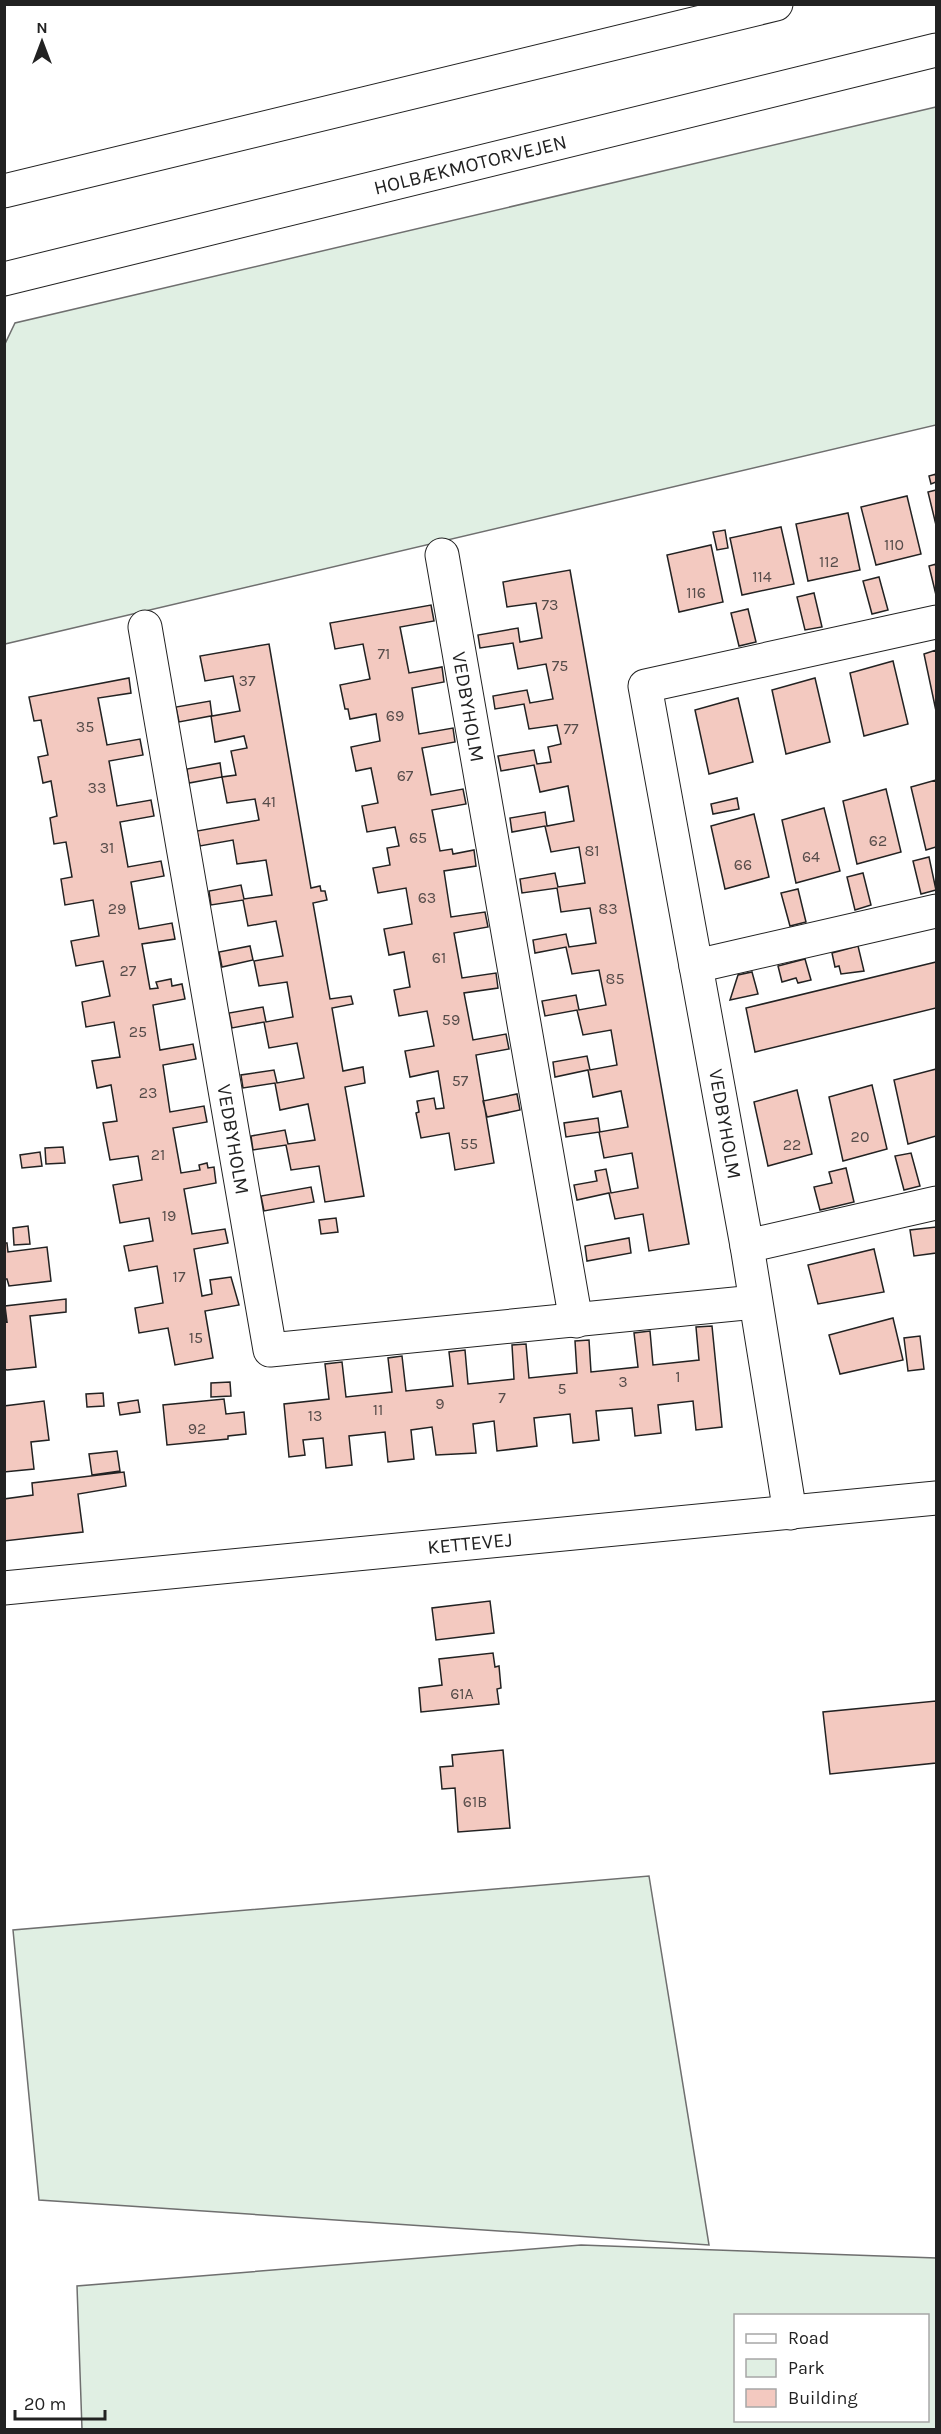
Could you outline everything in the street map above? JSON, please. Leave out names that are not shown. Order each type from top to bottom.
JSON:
[{"type":"main road","points":[[4,191],[776,4]]},
{"type":"main road","name":"HOLBÆKMOTORVEJEN","points":[[4,279],[936,50]]},
{"type":"main road","name":"VEDBYHOLM","points":[[442,555],[576,1321]]},
{"type":"main road","name":"VEDBYHOLM","points":[[790,1513],[747,1246],[645,686],[936,622]]},
{"type":"main road","name":"VEDBYHOLM","points":[[144,627],[270,1350],[755,1302]]},
{"type":"main road","points":[[696,966],[936,911]]},
{"type":"main road","points":[[747,1246],[936,1203]]},
{"type":"main road","name":"KETTEVEJ","points":[[4,1588],[936,1498]]},
{"type":"green space","points":[[936,107],[936,425],[5,644],[4,346],[15,323]]},
{"type":"green space","points":[[649,1876],[709,2245],[39,2200],[13,1930]]},
{"type":"green space","points":[[581,2245],[936,2258],[936,2429],[82,2429],[77,2286]]},
{"type":"building","points":[[936,474],[936,482],[931,484],[929,476]]},
{"type":"building","points":[[936,490],[936,525],[928,492]]},
{"type":"building","points":[[907,496],[921,554],[876,565],[861,507]]},
{"type":"building","points":[[848,513],[860,570],[808,581],[796,524]]},
{"type":"building","points":[[781,527],[794,584],[742,595],[730,538]]},
{"type":"building","points":[[725,530],[728,548],[717,550],[713,532]]},
{"type":"building","points":[[711,545],[723,602],[679,612],[667,555]]},
{"type":"building","points":[[936,564],[936,595],[929,566]]},
{"type":"building","points":[[570,570],[689,1244],[649,1251],[643,1214],[615,1219],[609,1193],[577,1200],[574,1185],[597,1181],[595,1171],[606,1169],[611,1193],[638,1188],[632,1153],[604,1158],[599,1132],[566,1137],[564,1123],[598,1118],[600,1132],[628,1127],[621,1091],[593,1097],[588,1070],[555,1077],[553,1062],[587,1056],[590,1070],[617,1065],[611,1030],[583,1035],[577,1010],[545,1016],[542,1001],[576,995],[579,1010],[606,1005],[599,970],[572,974],[566,947],[535,953],[533,940],[566,934],[569,947],[596,943],[590,908],[561,912],[557,888],[522,893],[520,879],[555,873],[558,887],[585,883],[579,847],[551,852],[545,826],[512,832],[510,818],[545,812],[547,826],[574,821],[568,786],[540,792],[534,765],[501,771],[498,756],[534,750],[537,764],[551,762],[548,747],[561,744],[557,725],[529,729],[524,704],[495,709],[493,696],[527,690],[530,703],[553,699],[546,664],[518,669],[513,643],[480,648],[478,635],[518,628],[520,642],[542,638],[536,603],[507,607],[503,582]]},
{"type":"building","points":[[879,577],[888,610],[872,614],[863,581]]},
{"type":"building","points":[[814,593],[822,627],[805,630],[797,597]]},
{"type":"building","points":[[431,605],[434,621],[400,627],[409,673],[442,667],[444,682],[412,688],[419,734],[453,728],[455,742],[422,748],[431,795],[463,789],[466,804],[432,810],[440,851],[452,849],[453,854],[474,850],[476,866],[444,871],[451,917],[485,912],[488,927],[454,933],[462,978],[496,973],[498,988],[464,993],[473,1040],[506,1034],[509,1049],[476,1055],[494,1163],[455,1170],[449,1133],[421,1138],[416,1113],[419,1112],[417,1101],[434,1098],[436,1109],[444,1108],[438,1071],[410,1077],[405,1051],[434,1046],[427,1011],[399,1016],[394,990],[410,987],[404,952],[389,955],[384,929],[412,924],[406,888],[378,893],[373,868],[390,865],[387,848],[399,846],[395,827],[367,832],[362,806],[378,803],[371,768],[356,771],[351,747],[380,741],[376,714],[350,719],[348,709],[345,709],[340,685],[370,679],[363,644],[335,649],[330,623]]},
{"type":"building","points":[[748,609],[756,642],[739,646],[731,613]]},
{"type":"building","points":[[269,644],[311,888],[320,886],[321,891],[325,891],[327,900],[313,903],[330,999],[351,996],[353,1004],[332,1008],[343,1071],[363,1067],[365,1083],[345,1087],[364,1196],[325,1202],[319,1166],[291,1170],[286,1145],[253,1150],[251,1136],[285,1130],[288,1144],[315,1140],[308,1104],[280,1110],[275,1083],[243,1088],[241,1075],[274,1070],[277,1083],[304,1078],[297,1043],[269,1048],[264,1022],[232,1028],[229,1013],[263,1007],[266,1022],[293,1017],[287,982],[259,986],[254,961],[283,956],[276,921],[248,926],[243,900],[211,905],[209,891],[241,885],[244,899],[272,895],[266,860],[237,864],[233,840],[200,846],[197,831],[259,820],[255,799],[227,803],[222,777],[236,775],[231,751],[247,748],[244,736],[215,742],[211,716],[179,722],[176,707],[210,701],[212,716],[240,711],[233,676],[205,681],[200,656]]},
{"type":"building","points":[[936,650],[936,711],[924,654]]},
{"type":"building","points":[[893,661],[908,724],[864,736],[850,673]]},
{"type":"building","points":[[129,678],[131,693],[98,698],[107,745],[140,739],[143,755],[109,761],[117,806],[151,800],[154,816],[120,822],[128,867],[161,861],[164,876],[131,882],[139,929],[172,923],[175,939],[142,944],[150,989],[158,988],[156,982],[171,979],[172,986],[182,984],[185,999],[153,1005],[160,1050],[193,1044],[196,1059],[163,1065],[170,1112],[204,1106],[207,1122],[173,1128],[181,1173],[200,1170],[199,1165],[207,1163],[208,1168],[214,1167],[216,1183],[184,1189],[192,1234],[225,1229],[228,1243],[194,1249],[202,1296],[212,1294],[210,1280],[231,1277],[239,1305],[205,1311],[213,1358],[175,1365],[168,1328],[139,1333],[135,1308],[163,1303],[157,1266],[129,1271],[124,1246],[153,1241],[149,1218],[120,1223],[113,1185],[142,1180],[138,1156],[110,1160],[103,1123],[117,1121],[111,1085],[97,1088],[92,1061],[120,1057],[114,1022],[86,1027],[82,1002],[110,996],[103,961],[76,966],[71,941],[99,936],[93,900],[65,905],[61,879],[72,877],[66,842],[54,844],[50,818],[57,816],[51,781],[43,783],[38,757],[48,755],[41,720],[34,721],[29,697]]},
{"type":"building","points":[[815,678],[830,742],[786,754],[772,690]]},
{"type":"building","points":[[738,698],[753,762],[709,774],[695,710]]},
{"type":"building","points":[[220,763],[222,777],[189,783],[187,769]]},
{"type":"building","points":[[936,780],[936,847],[926,850],[911,787]]},
{"type":"building","points":[[886,789],[901,852],[857,864],[843,801]]},
{"type":"building","points":[[737,798],[739,809],[713,814],[711,804]]},
{"type":"building","points":[[824,808],[840,871],[796,883],[782,820]]},
{"type":"building","points":[[754,814],[769,877],[725,889],[711,826]]},
{"type":"building","points":[[929,857],[936,890],[921,894],[913,861]]},
{"type":"building","points":[[863,873],[871,905],[855,910],[847,877]]},
{"type":"building","points":[[798,889],[806,922],[790,926],[781,893]]},
{"type":"building","points":[[250,946],[253,960],[222,967],[219,952]]},
{"type":"building","points":[[858,946],[864,971],[841,974],[839,966],[835,967],[832,953]]},
{"type":"building","points":[[805,959],[811,980],[798,983],[796,978],[782,982],[778,966]]},
{"type":"building","points":[[936,962],[936,1008],[755,1052],[746,1008]]},
{"type":"building","points":[[752,972],[758,994],[730,1000],[738,975]]},
{"type":"building","points":[[936,1069],[936,1136],[908,1144],[894,1080]]},
{"type":"building","points":[[872,1085],[887,1149],[843,1161],[829,1097]]},
{"type":"building","points":[[797,1090],[812,1154],[768,1166],[754,1102]]},
{"type":"building","points":[[517,1094],[520,1110],[487,1117],[483,1101]]},
{"type":"building","points":[[63,1147],[65,1163],[46,1164],[45,1148]]},
{"type":"building","points":[[40,1152],[42,1166],[22,1168],[20,1155]]},
{"type":"building","points":[[911,1153],[920,1186],[904,1190],[895,1156]]},
{"type":"building","points":[[846,1168],[854,1202],[820,1210],[814,1187],[832,1183],[829,1172]]},
{"type":"building","points":[[311,1187],[314,1202],[264,1211],[261,1196]]},
{"type":"building","points":[[336,1218],[338,1232],[321,1234],[319,1220]]},
{"type":"building","points":[[28,1226],[30,1244],[14,1245],[13,1228]]},
{"type":"building","points":[[936,1227],[936,1253],[914,1256],[910,1230]]},
{"type":"building","points":[[629,1238],[631,1253],[587,1261],[585,1246]]},
{"type":"building","points":[[4,1243],[7,1243],[8,1252],[47,1247],[51,1281],[9,1286],[7,1279],[4,1279]]},
{"type":"building","points":[[874,1249],[884,1292],[818,1304],[808,1265]]},
{"type":"building","points":[[66,1299],[66,1312],[30,1316],[36,1367],[4,1369],[4,1321],[7,1322],[5,1306]]},
{"type":"building","points":[[893,1318],[903,1360],[840,1374],[829,1335]]},
{"type":"building","points":[[712,1326],[722,1427],[696,1430],[693,1401],[658,1405],[661,1433],[635,1436],[632,1408],[596,1411],[599,1440],[573,1443],[570,1414],[534,1418],[537,1446],[497,1451],[494,1421],[473,1424],[476,1453],[436,1455],[432,1427],[411,1430],[414,1459],[388,1462],[385,1432],[349,1436],[352,1465],[326,1468],[323,1438],[303,1440],[305,1455],[289,1457],[284,1404],[329,1399],[325,1364],[342,1362],[346,1397],[392,1392],[388,1358],[402,1356],[406,1391],[453,1386],[449,1352],[465,1350],[468,1384],[514,1379],[512,1345],[526,1344],[529,1378],[577,1373],[575,1341],[589,1340],[591,1372],[638,1367],[634,1333],[650,1331],[653,1365],[699,1360],[696,1327]]},
{"type":"building","points":[[920,1336],[924,1369],[908,1371],[904,1338]]},
{"type":"building","points":[[230,1382],[231,1396],[211,1397],[211,1383]]},
{"type":"building","points":[[103,1393],[104,1406],[87,1407],[86,1394]]},
{"type":"building","points":[[224,1399],[226,1414],[244,1412],[246,1434],[228,1436],[228,1439],[167,1445],[163,1405]]},
{"type":"building","points":[[138,1400],[140,1412],[120,1415],[118,1403]]},
{"type":"building","points":[[44,1401],[49,1440],[31,1442],[34,1469],[4,1472],[4,1406]]},
{"type":"building","points":[[117,1451],[120,1471],[92,1475],[89,1454]]},
{"type":"building","points":[[124,1472],[126,1486],[78,1494],[83,1532],[4,1541],[4,1499],[33,1495],[32,1483]]},
{"type":"building","points":[[490,1601],[494,1633],[436,1640],[432,1608]]},
{"type":"building","points":[[493,1653],[495,1667],[499,1666],[501,1688],[497,1689],[499,1704],[421,1712],[419,1688],[442,1685],[439,1659]]},
{"type":"building","points":[[936,1701],[936,1763],[830,1774],[823,1712]]},
{"type":"building","points":[[503,1750],[510,1828],[458,1832],[455,1788],[442,1789],[440,1767],[453,1766],[452,1755]]}]
